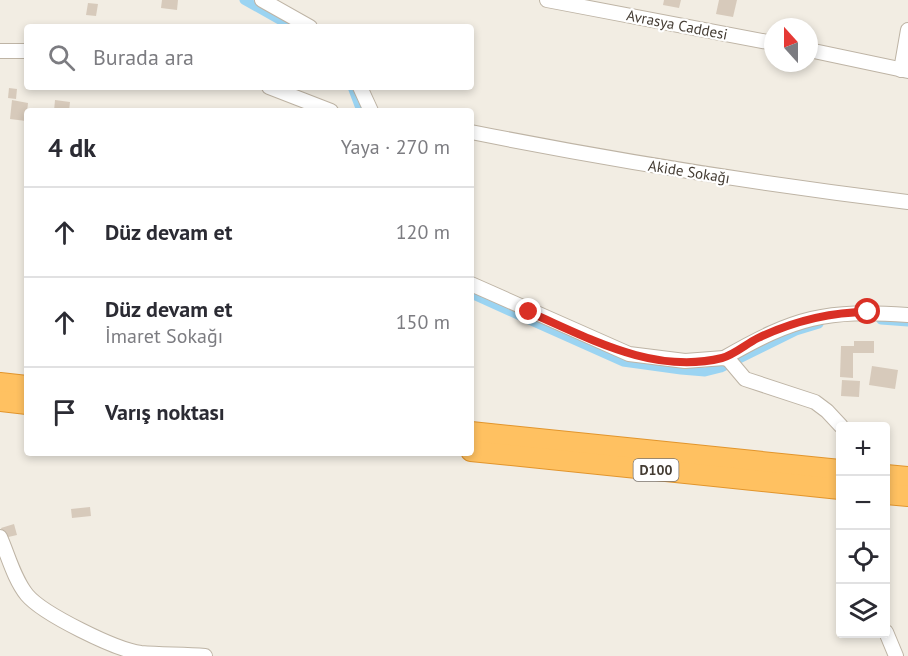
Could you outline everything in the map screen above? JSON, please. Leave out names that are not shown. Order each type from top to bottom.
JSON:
[{"type":"highway","points":[[0,383],[24,386]]},
{"type":"highway","points":[[0,401],[24,404]]},
{"type":"highway","name":"D100","points":[[474,432],[836,470]]},
{"type":"highway","name":"D100","points":[[474,451],[836,489]]},
{"type":"highway","points":[[890,475],[908,477]]},
{"type":"highway","points":[[890,494],[908,496]]},
{"type":"street","points":[[262,0],[305,24]]},
{"type":"street","name":"Avrasya Caddesi","points":[[547,0],[764,41]]},
{"type":"street","points":[[818,53],[905,70],[908,30]]},
{"type":"street","points":[[0,51],[24,51]]},
{"type":"street","points":[[277,90],[323,108]]},
{"type":"street","points":[[361,90],[370,108]]},
{"type":"street","name":"Akide Sokağı","points":[[474,133],[592,156],[789,188],[908,202]]},
{"type":"street","points":[[474,285],[628,354],[685,361],[729,362],[777,330],[820,316],[844,312],[908,315]]},
{"type":"street","points":[[729,362],[745,380],[814,402],[837,422]]},
{"type":"street","points":[[0,537],[27,594],[35,602],[90,634],[109,644],[139,653],[205,656]]},
{"type":"street","points":[[888,638],[896,656]]},
{"type":"building","points":[[162,0],[178,0],[177,10],[161,8]]},
{"type":"building","points":[[664,0],[681,0],[679,8],[663,5]]},
{"type":"building","points":[[719,0],[737,0],[733,17],[716,14]]},
{"type":"building","points":[[88,3],[98,4],[96,16],[86,15]]},
{"type":"building","points":[[9,88],[17,89],[16,99],[8,98]]},
{"type":"building","points":[[12,100],[28,103],[27,108],[24,108],[24,121],[10,119]]},
{"type":"building","points":[[55,100],[70,102],[69,108],[54,108]]},
{"type":"building","points":[[854,341],[874,341],[874,353],[853,353],[853,378],[840,377],[841,346],[854,346]]},
{"type":"building","points":[[872,366],[898,370],[895,389],[869,385]]},
{"type":"building","points":[[842,380],[860,381],[859,397],[841,396]]},
{"type":"building","points":[[90,507],[91,516],[72,518],[71,509]]},
{"type":"building","points":[[14,524],[17,535],[4,538],[1,528]]},
{"type":"waterway","points":[[244,0],[287,24]]},
{"type":"waterway","points":[[353,90],[360,108]]},
{"type":"waterway","points":[[474,295],[623,362],[705,372],[721,368],[796,331],[819,324]]},
{"type":"waterway","points":[[881,320],[908,322]]},
{"type":"route","points":[[529,312],[628,354],[685,361],[724,357],[758,338],[797,322],[844,312],[868,312]]}]
